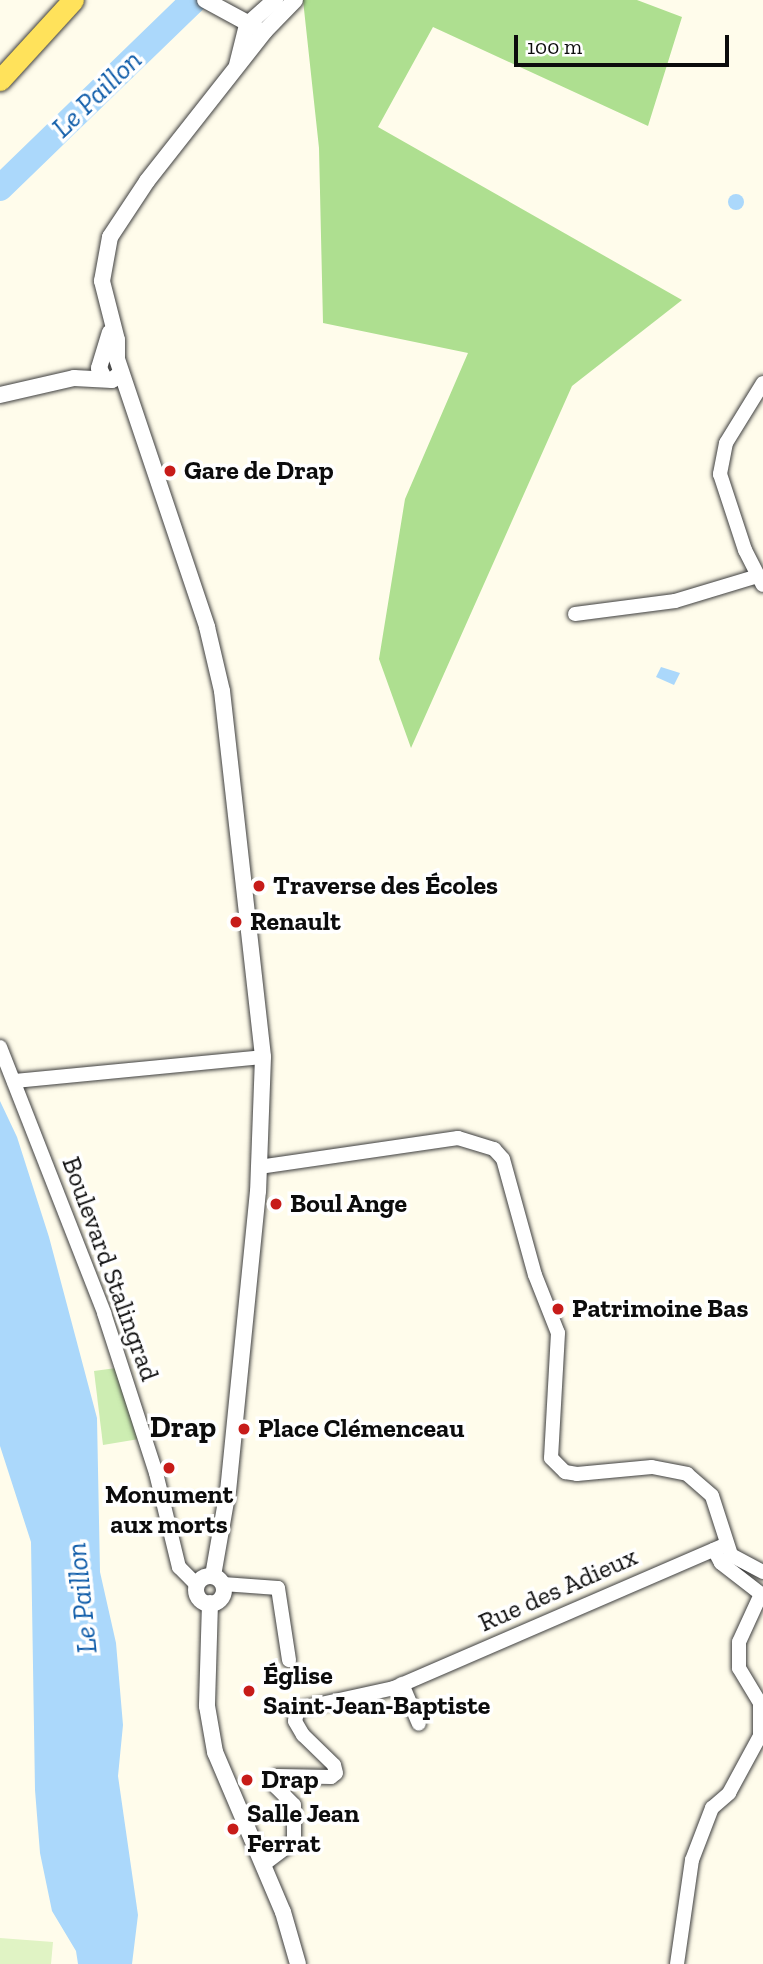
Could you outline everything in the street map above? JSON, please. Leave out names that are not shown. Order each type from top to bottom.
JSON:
[{"type":"main road","points":[[0,62],[53,0]]},
{"type":"main road","points":[[0,80],[73,0]]},
{"type":"street","points":[[205,0],[223,13],[265,31]]},
{"type":"street","points":[[223,13],[247,10],[265,0]]},
{"type":"street","points":[[235,71],[247,25],[275,0]]},
{"type":"street","points":[[210,1603],[222,1597],[218,1580],[260,1167],[262,1057],[222,691],[207,627],[134,410],[109,369],[111,323],[102,266],[110,236],[147,181],[265,31],[295,0]]},
{"type":"street","points":[[0,395],[109,369]]},
{"type":"street","points":[[576,614],[675,600],[761,581],[720,474],[726,443],[763,383]]},
{"type":"street","name":"Boulevard Stalingrad","points":[[0,1047],[104,1313],[156,1473],[179,1567],[198,1585]]},
{"type":"street","points":[[13,1081],[262,1057]]},
{"type":"street","points":[[260,1167],[458,1138],[494,1149],[503,1159],[535,1275],[558,1333],[551,1458],[565,1472],[576,1474],[652,1467],[687,1474],[712,1496],[721,1563],[761,1594],[739,1642],[739,1668],[760,1703],[760,1736],[729,1793],[712,1808],[692,1860],[677,1964]]},
{"type":"street","points":[[719,1547],[737,1560],[763,1572]]},
{"type":"street","name":"Rue des Adieux","points":[[263,1865],[285,1853],[294,1842],[294,1805],[276,1787],[276,1776],[331,1777],[336,1773],[334,1765],[303,1735],[294,1713],[406,1682],[719,1547]]},
{"type":"street","points":[[210,1603],[199,1597],[198,1585],[218,1580],[278,1588],[289,1660]]},
{"type":"street","points":[[210,1603],[206,1680],[210,1728],[226,1786],[263,1865],[298,1964]]},
{"type":"street","points":[[406,1682],[419,1724]]},
{"type":"green space","points":[[303,0],[637,0],[682,17],[648,126],[433,27],[378,127],[682,300],[572,386],[411,748],[379,659],[405,499],[468,353],[323,323],[319,148]]},
{"type":"green space","points":[[116,1368],[139,1439],[103,1445],[94,1371]]},
{"type":"green space","points":[[0,1938],[53,1942],[51,1964],[0,1964]]},
{"type":"water","points":[[736,194],[742,196],[742,208],[736,210],[730,208],[728,202],[730,196]]},
{"type":"water","points":[[661,667],[680,673],[674,685],[656,677]]},
{"type":"water","points":[[0,1101],[17,1137],[49,1237],[97,1418],[100,1572],[116,1643],[123,1725],[118,1776],[138,1915],[132,1964],[78,1964],[76,1951],[52,1911],[40,1853],[35,1790],[31,1542],[0,1446]]},
{"type":"waterway","name":"Le Paillon","points":[[0,188],[194,0]]},
{"type":"place","name":"Gare de Drap","points":[[170,471]]},
{"type":"place","name":"Traverse des Écoles","points":[[259,886]]},
{"type":"place","name":"Renault","points":[[236,922]]},
{"type":"place","name":"Boul Ange","points":[[276,1204]]},
{"type":"place","name":"Patrimoine Bas","points":[[558,1309]]},
{"type":"place","name":"Place Clémenceau","points":[[244,1429]]},
{"type":"place","name":"Monument aux morts","points":[[169,1468]]},
{"type":"place","name":"Église Saint-Jean-Baptiste","points":[[249,1691]]},
{"type":"place","name":"Drap","points":[[247,1780]]},
{"type":"place","name":"Salle Jean Ferrat","points":[[233,1829]]},
{"type":"district","name":"Drap","points":[[183,1427]]}]
